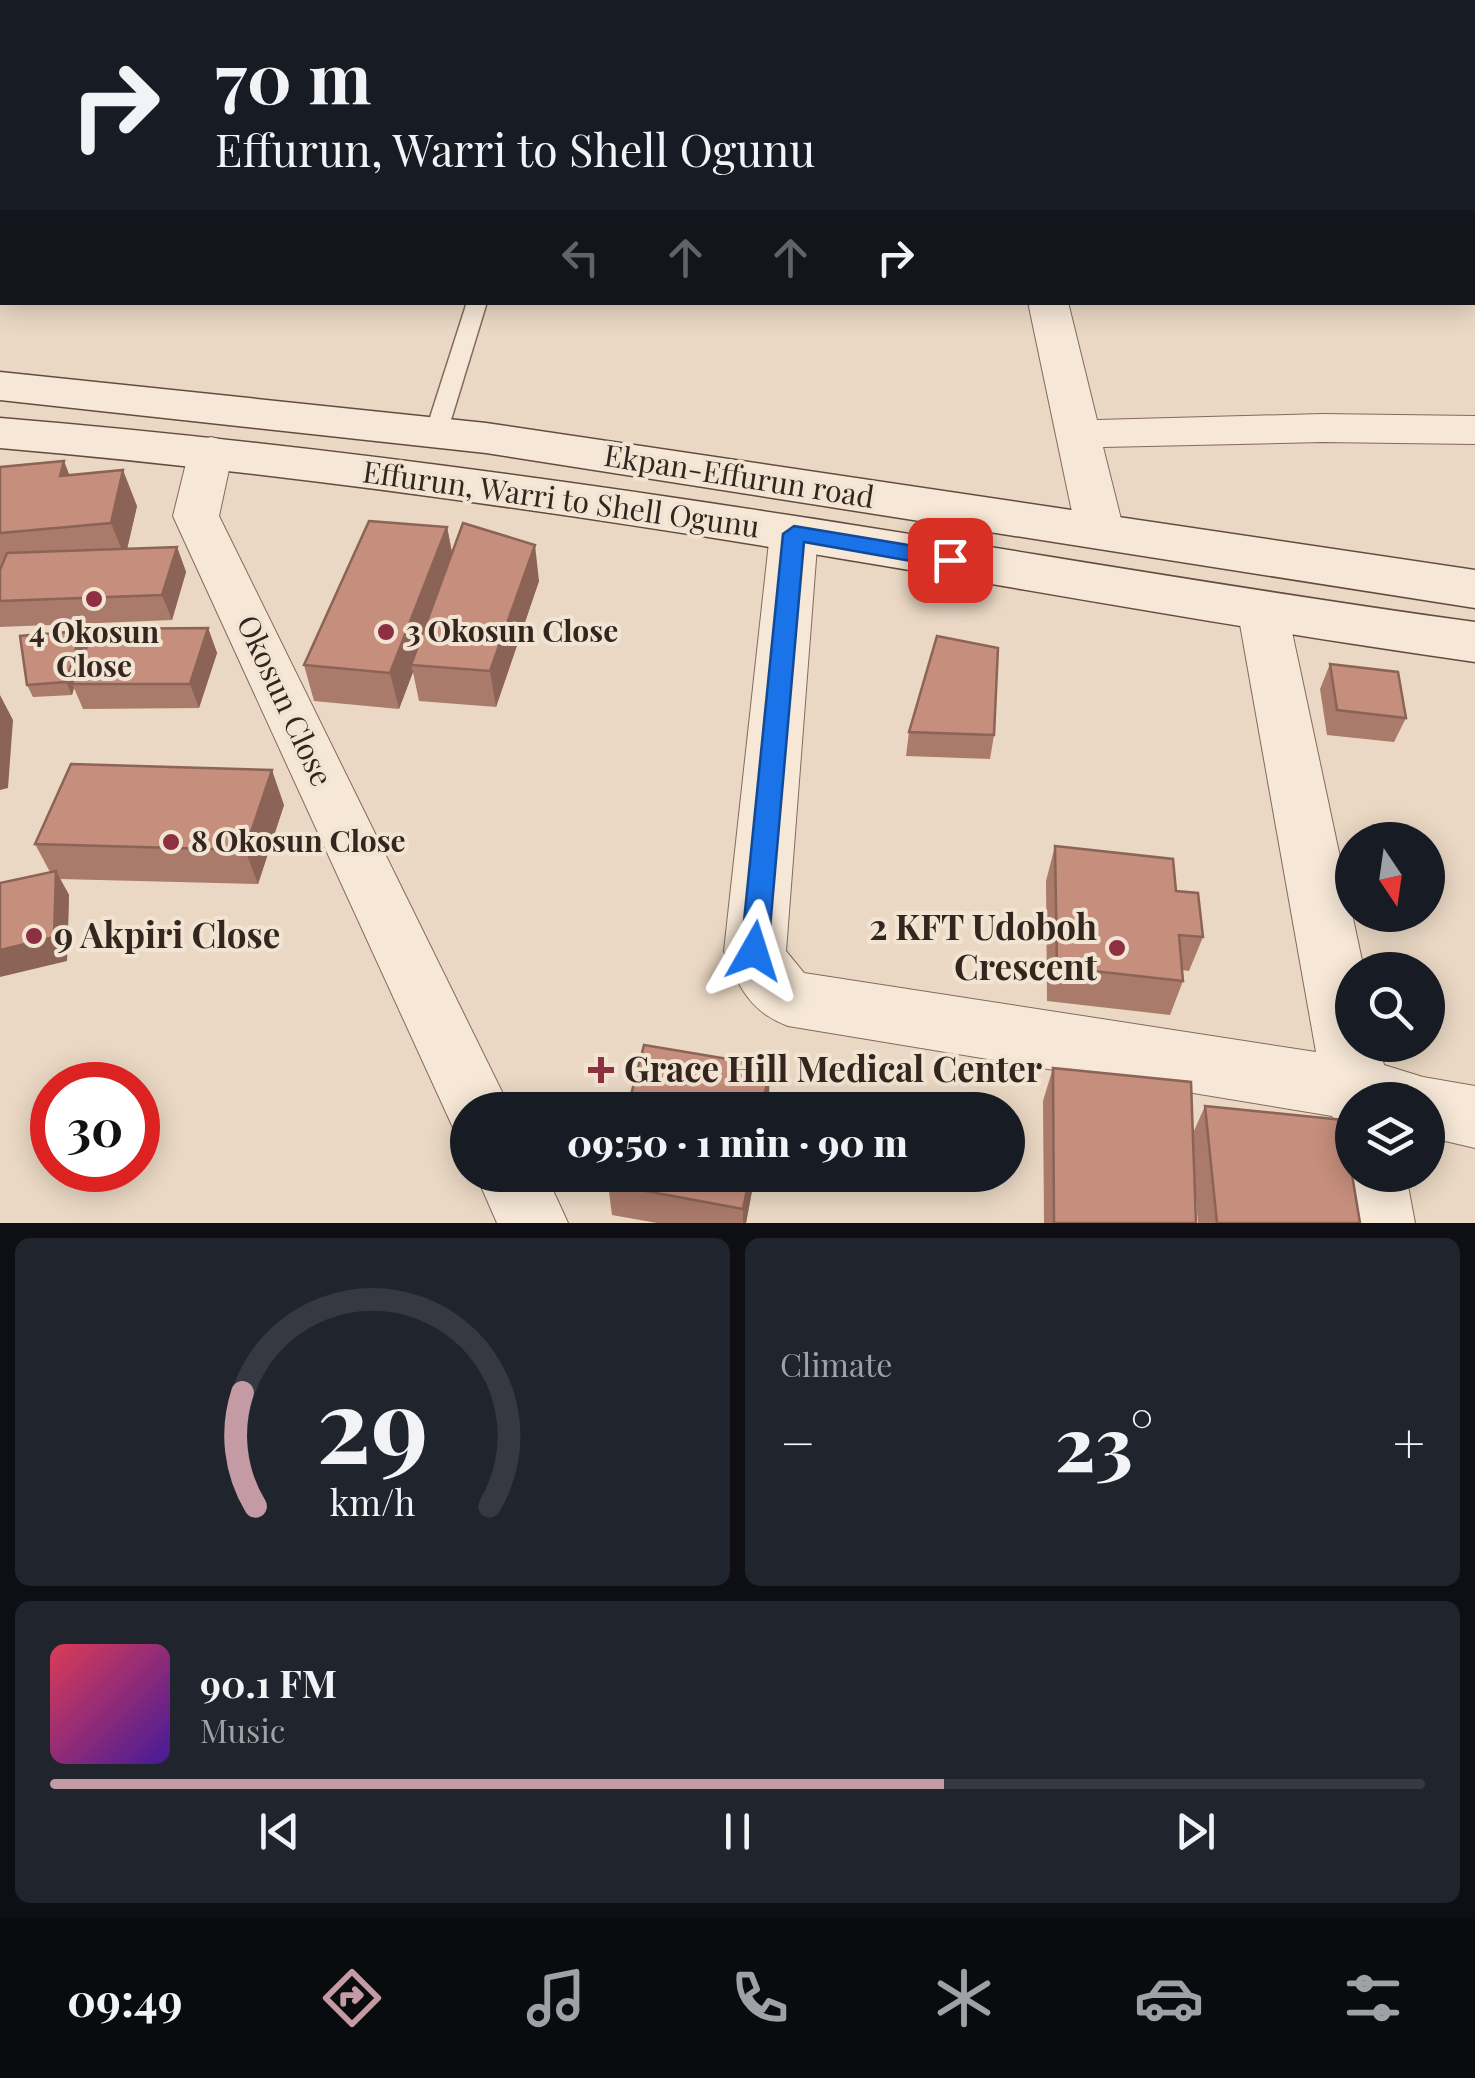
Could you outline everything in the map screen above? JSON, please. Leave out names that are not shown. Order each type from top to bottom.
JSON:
[{"type":"main road","name":"Ekpan-Effurun road","points":[[0,386],[436,433],[1475,589]]},
{"type":"main road","name":"Effurun, Warri to Shell Ogunu","points":[[0,433],[211,450],[794,534],[1263,613],[1475,642]]},
{"type":"street","points":[[1049,305],[1100,531]]},
{"type":"street","points":[[1078,434],[1322,428],[1475,430]]},
{"type":"street","name":"Okosun Close","points":[[211,450],[196,516],[469,1092]]},
{"type":"street","points":[[794,534],[754,951],[767,979],[788,998],[1335,1090]]},
{"type":"street","points":[[1263,613],[1369,1082]]},
{"type":"street","points":[[1445,1110],[1475,1116]]},
{"type":"street","points":[[518,1192],[533,1223]]},
{"type":"street","points":[[1375,1192],[1380,1223]]},
{"type":"lane","points":[[436,433],[475,305]]},
{"type":"building","points":[[64,461],[60,476],[123,470],[111,523],[0,533],[0,467]]},
{"type":"building","points":[[369,521],[447,527],[390,673],[304,665]]},
{"type":"building","points":[[463,523],[535,545],[490,671],[411,665]]},
{"type":"building","points":[[177,547],[162,595],[0,601],[0,570],[7,553]]},
{"type":"building","points":[[208,628],[190,684],[72,684],[94,629]]},
{"type":"building","points":[[81,631],[66,682],[27,685],[20,636]]},
{"type":"building","points":[[937,636],[998,648],[994,735],[909,732]]},
{"type":"building","points":[[1330,664],[1398,672],[1406,718],[1337,710]]},
{"type":"building","points":[[71,764],[272,770],[245,850],[35,844]]},
{"type":"building","name":"2 KFT Udoboh Crescent","points":[[1055,846],[1173,859],[1176,891],[1198,893],[1203,937],[1179,935],[1183,981],[1057,967]]},
{"type":"building","points":[[56,871],[54,937],[0,950],[0,883]]},
{"type":"building","points":[[644,1045],[770,1066],[765,1092],[632,1092]]},
{"type":"building","points":[[1053,1068],[1191,1082],[1196,1223],[1054,1223]]},
{"type":"building","points":[[1205,1106],[1335,1119],[1335,1192],[1355,1192],[1360,1223],[1217,1223]]},
{"type":"building","points":[[651,1192],[746,1192],[743,1209]]},
{"type":"place","name":"4 Okosun Close","points":[[94,599]]},
{"type":"place","name":"3 Okosun Close","points":[[386,632]]},
{"type":"place","name":"8 Okosun Close","points":[[171,842]]},
{"type":"place","name":"9 Akpiri Close","points":[[34,936]]},
{"type":"place","name":"2 KFT Udoboh Crescent","points":[[1117,948]]},
{"type":"place","name":"Grace Hill Medical Center","points":[[601,1070]]},
{"type":"route","points":[[754,951],[794,534],[950,560]]}]
